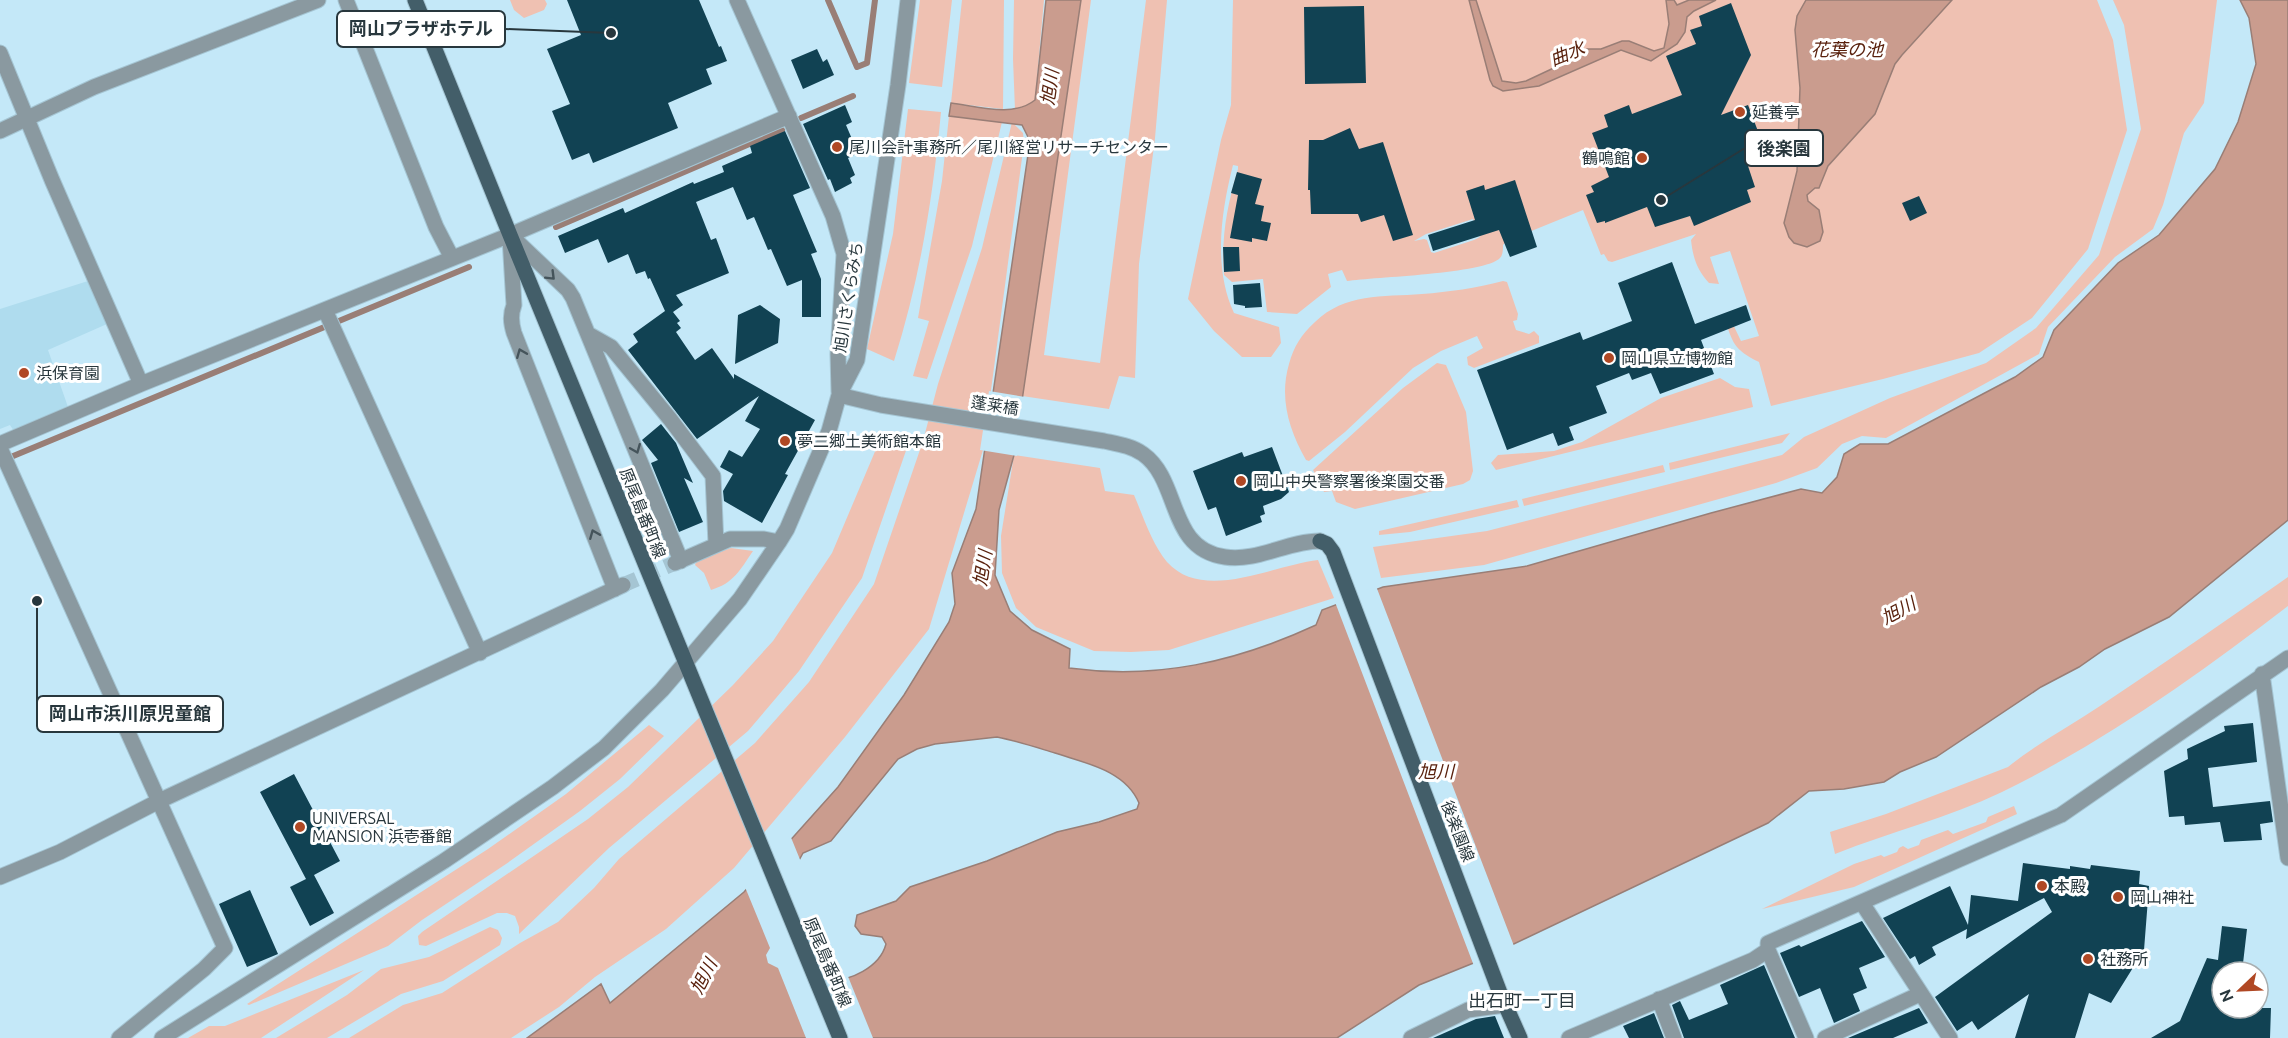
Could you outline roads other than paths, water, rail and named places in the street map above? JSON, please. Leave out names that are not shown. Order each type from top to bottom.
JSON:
[{"type":"main road","name":"原尾島番町線","points":[[415,0],[840,1038]]},
{"type":"main road","name":"後楽園線","points":[[1320,541],[1330,548],[1335,559],[1503,999],[1520,1038]]},
{"type":"street","points":[[0,131],[94,87],[318,0]]},
{"type":"street","points":[[346,0],[436,226],[452,258]]},
{"type":"street","points":[[737,0],[834,216],[844,255],[838,354],[839,395]]},
{"type":"street","name":"旭川さくらみち","points":[[162,1038],[444,861],[553,787],[604,748],[662,690],[740,599],[787,529],[829,431],[839,395],[857,360],[898,85],[908,0]]},
{"type":"street","points":[[0,53],[141,384]]},
{"type":"street","points":[[118,1038],[204,969],[225,948],[3,453],[141,384],[329,319],[452,258],[789,116]]},
{"type":"street","points":[[510,235],[568,290],[588,334],[678,562],[730,539],[764,539],[779,542]]},
{"type":"street","points":[[0,877],[60,852],[159,801],[619,587],[513,333],[511,314],[514,305],[510,235]]},
{"type":"street","points":[[329,319],[480,653]]},
{"type":"street","points":[[588,334],[611,347],[670,418],[713,476],[716,544]]},
{"type":"street","name":"蓬莱橋","points":[[839,395],[881,405],[1104,441],[1134,448],[1150,460],[1159,473],[1184,530],[1196,544],[1209,552],[1227,558],[1320,541]]},
{"type":"street","points":[[1569,1038],[1753,960],[1768,947],[2061,815],[2288,658]]},
{"type":"street","points":[[2262,674],[2288,858]]},
{"type":"street","points":[[1862,903],[1950,1038]]},
{"type":"street","points":[[1768,947],[1806,1038]]},
{"type":"street","points":[[1825,1038],[1920,994]]},
{"type":"street","points":[[1411,1038],[1468,1010],[1503,999]]},
{"type":"street","points":[[1659,999],[1674,1038]]},
{"type":"water","name":"旭川","points":[[1046,0],[1081,0],[1014,455],[999,510],[995,575],[1010,611],[1032,630],[1070,649],[1069,668],[1133,672],[1195,665],[1226,658],[1286,638],[1316,625],[1322,610],[1383,587],[1527,566],[1801,489],[1822,493],[1837,477],[1844,454],[1860,444],[1888,444],[2015,377],[2043,357],[2054,330],[2118,263],[2159,235],[2215,169],[2238,122],[2256,64],[2249,18],[2240,0],[2288,0],[2288,520],[2169,617],[2105,649],[2079,667],[2041,687],[1936,757],[1900,772],[1884,782],[1844,789],[1809,791],[1768,823],[1476,962],[1419,985],[1337,1038],[527,1038],[601,984],[610,1003],[744,892],[838,787],[904,695],[949,622],[955,604],[952,573],[976,509],[1030,141],[1022,125],[949,116],[951,103],[1006,110],[1035,100]],"holes":[[[997,737],[1103,769],[1114,775],[1133,792],[1139,803],[1137,809],[1099,822],[1057,832],[987,861],[910,887],[896,901],[857,915],[855,926],[861,934],[882,937],[886,944],[883,952],[871,966],[854,976],[827,980],[794,900],[791,875],[803,853],[831,841],[898,759],[917,749],[935,744]]]},
{"type":"water","points":[[1469,0],[1476,0],[1502,81],[1516,83],[1526,81],[1575,58],[1587,49],[1601,49],[1622,41],[1629,41],[1654,51],[1664,48],[1669,24],[1666,0],[1674,0],[1677,5],[1689,0],[1716,0],[1687,17],[1685,32],[1677,44],[1651,61],[1621,50],[1539,86],[1503,91],[1493,86],[1490,80]]},
{"type":"water","name":"花葉の池","points":[[1806,0],[1952,0],[1895,64],[1875,114],[1828,166],[1819,188],[1815,188],[1807,195],[1808,201],[1819,210],[1823,232],[1820,241],[1807,247],[1794,243],[1784,223],[1797,171],[1800,88],[1795,30],[1797,16]]},
{"type":"waterway","points":[[828,0],[857,67],[867,63],[875,0]]},
{"type":"waterway","points":[[801,118],[853,96]]},
{"type":"waterway","points":[[556,227],[782,130]]},
{"type":"waterway","points":[[6,459],[469,267]]},
{"type":"tunnel","points":[[623,585],[675,563]]},
{"type":"place","name":"岡山プラザホテル","points":[[611,33]]},
{"type":"place","name":"延養亭","points":[[1740,112]]},
{"type":"place","name":"尾川会計事務所／尾川経営リサーチセンター","points":[[837,147]]},
{"type":"place","name":"鶴鳴館","points":[[1642,158]]},
{"type":"place","name":"後楽園","points":[[1661,200]]},
{"type":"place","name":"岡山県立博物館","points":[[1609,358]]},
{"type":"place","name":"浜保育園","points":[[24,373]]},
{"type":"place","name":"夢二郷土美術館本館","points":[[785,441]]},
{"type":"place","name":"岡山中央警察署後楽園交番","points":[[1241,481]]},
{"type":"place","name":"岡山市浜川原児童館","points":[[37,601]]},
{"type":"place","name":"UNIVERSAL MANSION 浜壱番館","points":[[300,827]]},
{"type":"place","name":"本殿","points":[[2042,886]]},
{"type":"place","name":"岡山神社","points":[[2118,897]]},
{"type":"place","name":"社務所","points":[[2088,959]]},
{"type":"district","name":"出石町一丁目","points":[[1522,1000]]},
{"type":"water label","name":"曲水","points":[[1567,53]]}]
